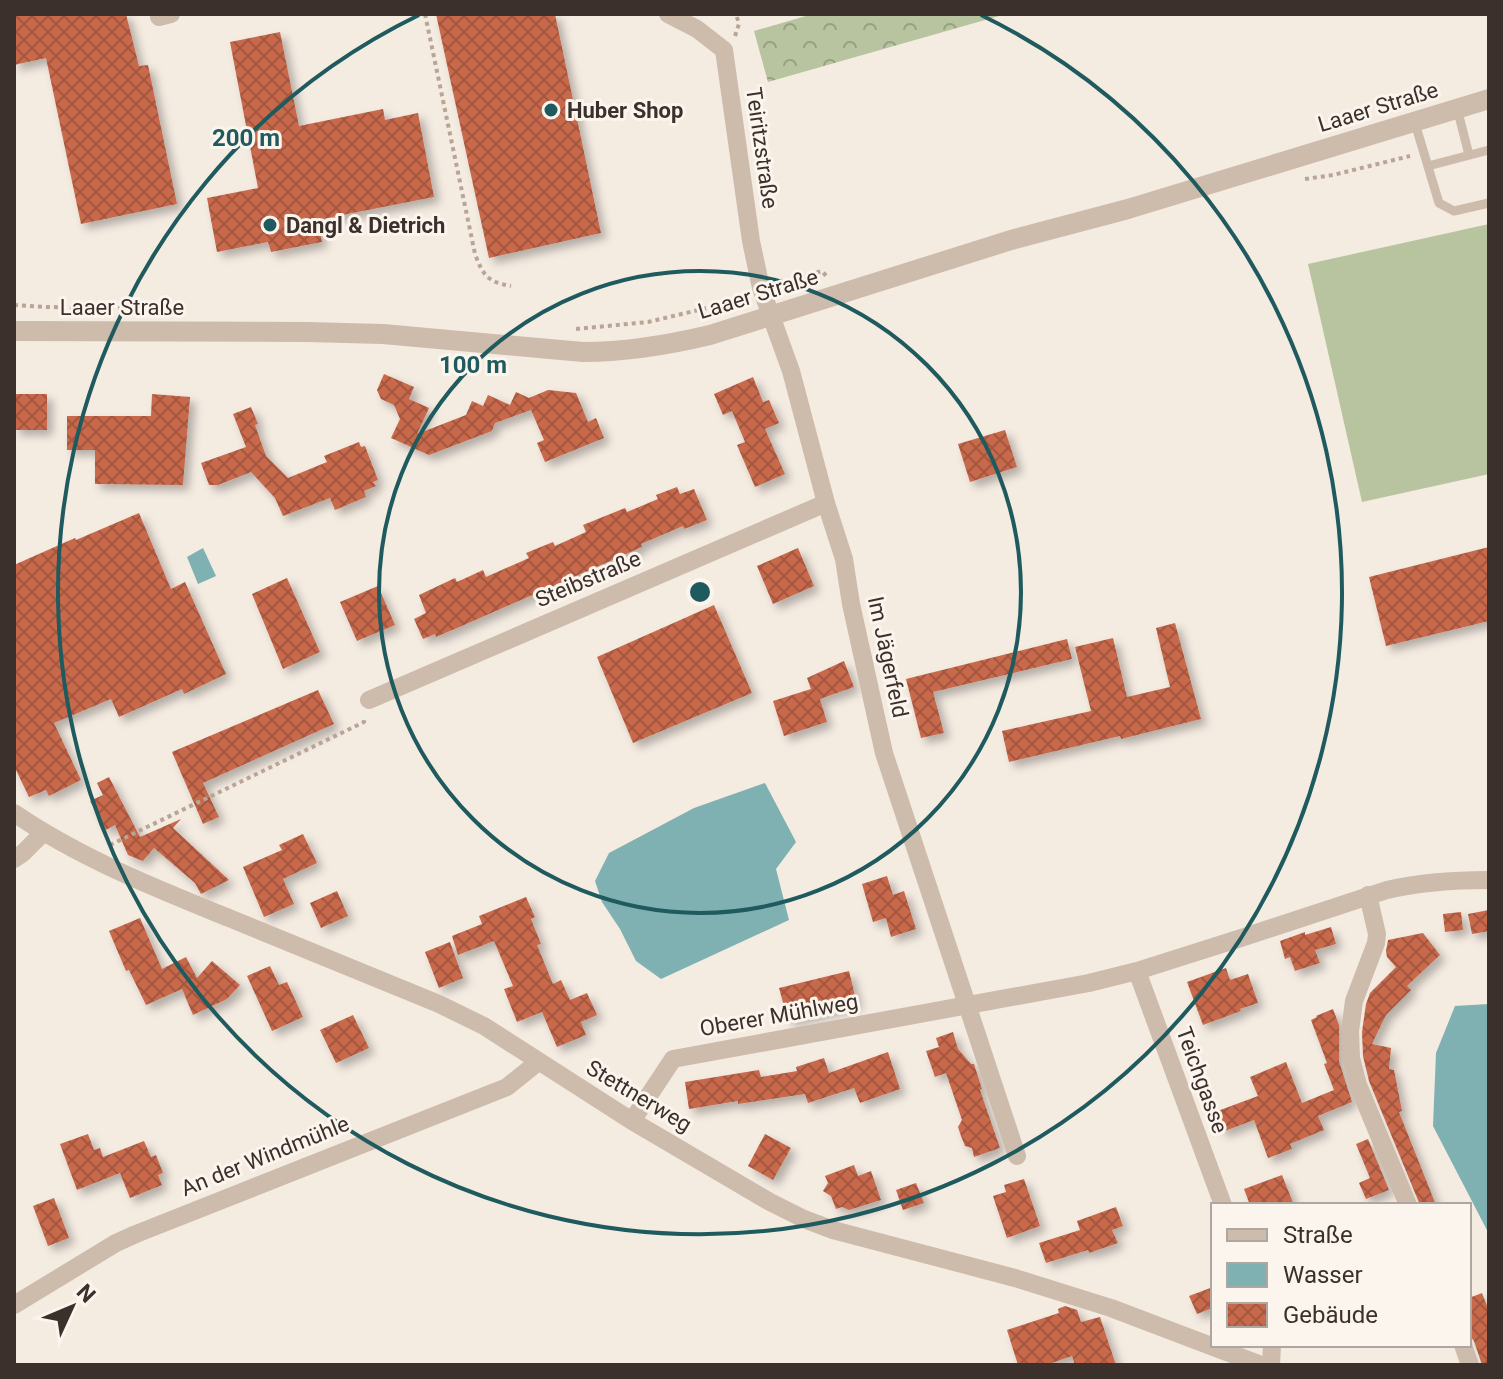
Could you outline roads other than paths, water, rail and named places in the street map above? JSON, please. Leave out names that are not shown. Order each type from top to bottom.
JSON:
[{"type":"street","name":"Teiritzstraße","points":[[668,14],[697,29],[724,50],[751,241],[761,288],[772,316]]},
{"type":"street","name":"Laaer Straße","points":[[14,331],[368,334],[603,352],[671,344],[710,335],[1011,240],[1128,209],[1489,99]]},
{"type":"street","name":"Im Jägerfeld","points":[[772,316],[791,371],[844,559],[884,753],[967,1006]]},
{"type":"street","name":"Steibstraße","points":[[369,700],[826,503]]},
{"type":"street","name":"Stettnerweg","points":[[14,813],[43,833],[161,890],[439,1004],[484,1026],[632,1121],[804,1219],[833,1230],[1015,1278],[1111,1308],[1211,1346]]},
{"type":"street","points":[[14,859],[43,833]]},
{"type":"street","name":"Oberer Mühlweg","points":[[632,1121],[673,1059],[1063,989],[1137,971],[1368,895],[1415,883],[1489,880]]},
{"type":"street","points":[[1368,895],[1377,934],[1354,1001],[1350,1031],[1351,1058],[1358,1085],[1407,1203]]},
{"type":"street","name":"Teichgasse","points":[[1137,971],[1222,1203]]},
{"type":"street","points":[[967,1006],[1017,1156]]},
{"type":"street","name":"An der Windmühle","points":[[14,1305],[125,1238],[507,1087],[538,1062]]},
{"type":"street","name":"Stettnerweg","points":[[1214,1347],[1261,1365]]},
{"type":"lane","points":[[1457,108],[1469,155]]},
{"type":"lane","points":[[1414,120],[1439,203],[1454,211],[1489,203]]},
{"type":"lane","points":[[1428,166],[1489,150]]},
{"type":"water","points":[[203,548],[216,576],[198,584],[187,557]]},
{"type":"water","points":[[765,783],[796,842],[776,869],[789,920],[661,979],[636,961],[602,902],[595,881],[609,853],[694,808]]},
{"type":"water","points":[[1489,1004],[1489,1234],[1433,1126],[1436,1053],[1455,1006]]},
{"type":"place","name":"Huber Shop","points":[[551,110]]},
{"type":"place","name":"Dangl & Dietrich","points":[[270,225]]}]
